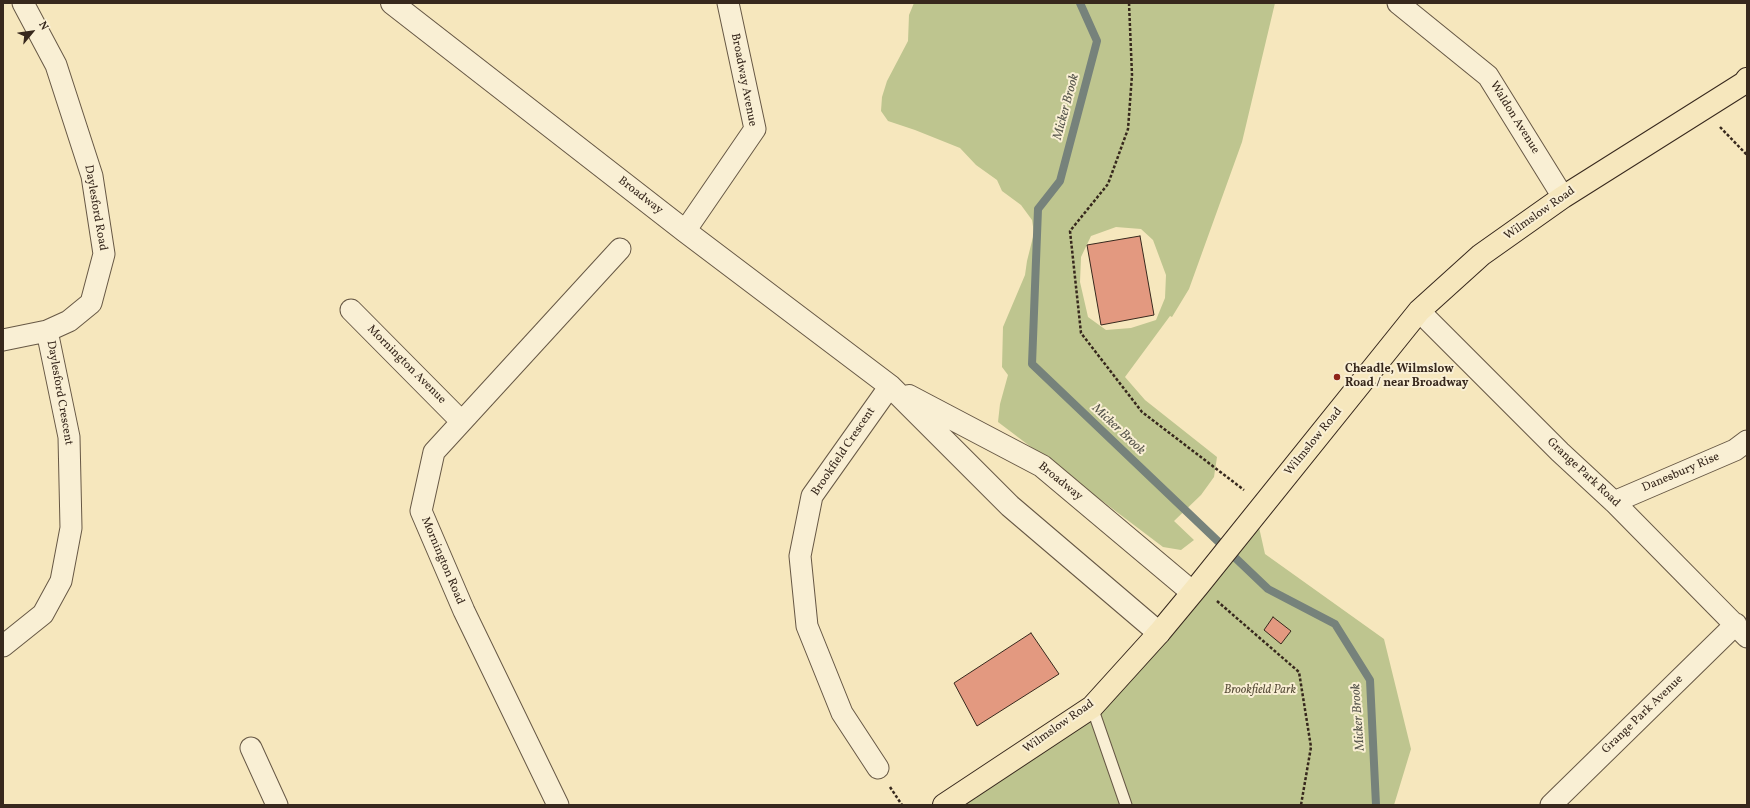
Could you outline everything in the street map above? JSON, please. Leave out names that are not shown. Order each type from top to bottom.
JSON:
[{"type":"main road","name":"Wilmslow Road","points":[[944,805],[1092,707],[1158,633],[1419,311],[1481,255],[1563,197],[1744,84],[1747,79]]},
{"type":"street","name":"Daylesford Road","points":[[3,340],[48,331],[69,321],[90,303],[104,254],[92,176],[56,65],[23,3]]},
{"type":"street","name":"Broadway","points":[[392,3],[685,231],[890,386],[1010,506],[1158,633]]},
{"type":"street","name":"Broadway Avenue","points":[[685,231],[755,129],[728,3]]},
{"type":"street","name":"Waldon Avenue","points":[[1398,3],[1488,76],[1563,197]]},
{"type":"street","name":"Mornington Road","points":[[558,805],[464,611],[421,511],[434,452],[620,249]]},
{"type":"street","name":"Mornington Avenue","points":[[351,310],[461,421]]},
{"type":"street","name":"Grange Park Road","points":[[1419,311],[1560,452],[1614,502],[1741,631]]},
{"type":"street","name":"Daylesford Crescent","points":[[3,646],[43,614],[61,581],[71,528],[69,437],[48,331]]},
{"type":"street","name":"Broadway","points":[[890,386],[1042,466],[1199,583]]},
{"type":"street","name":"Brookfield Crescent","points":[[878,768],[842,713],[807,626],[800,556],[812,496],[890,386]]},
{"type":"street","name":"Danesbury Rise","points":[[1614,502],[1735,450],[1747,441]]},
{"type":"street","name":"Grange Park Avenue","points":[[1551,805],[1741,631]]},
{"type":"street","points":[[251,748],[277,805]]},
{"type":"lane","points":[[1092,707],[1126,805]]},
{"type":"path","points":[[1129,3],[1132,75],[1128,128],[1108,184],[1070,231],[1081,333],[1142,412],[1260,509]]},
{"type":"path","points":[[1704,109],[1747,155]]},
{"type":"path","points":[[1199,583],[1299,672],[1311,748],[1301,805]]},
{"type":"green space","points":[[914,3],[1275,3],[1242,142],[1189,289],[1172,317],[1170,316],[1125,377],[1145,400],[1217,457],[1214,477],[1201,495],[1174,521],[1194,540],[1181,550],[1163,547],[998,422],[1000,404],[1008,375],[1002,367],[1003,327],[1025,275],[1034,233],[1032,220],[1021,205],[1002,191],[997,180],[976,165],[960,148],[888,121],[881,111],[882,97],[887,81],[908,41],[909,15]],"holes":[[[1116,227],[1141,229],[1153,240],[1166,275],[1165,298],[1156,320],[1131,328],[1106,330],[1088,317],[1080,282],[1081,257],[1091,236]]]},
{"type":"green space","name":"Brookfield Park","points":[[1256,514],[1265,554],[1384,639],[1411,749],[1394,805],[944,805],[1092,707]]},
{"type":"building","points":[[1140,236],[1154,315],[1101,325],[1087,245]]},
{"type":"building","points":[[1273,617],[1291,631],[1281,644],[1264,630]]},
{"type":"building","points":[[1031,633],[1059,674],[977,726],[954,683]]},
{"type":"waterway","name":"Micker Brook","points":[[1080,3],[1097,41],[1060,181],[1038,209],[1032,364],[1268,589],[1335,624],[1370,680],[1376,805]]},
{"type":"place","name":"Cheadle, Wilmslow Road / near Broadway","points":[[1337,377]]}]
